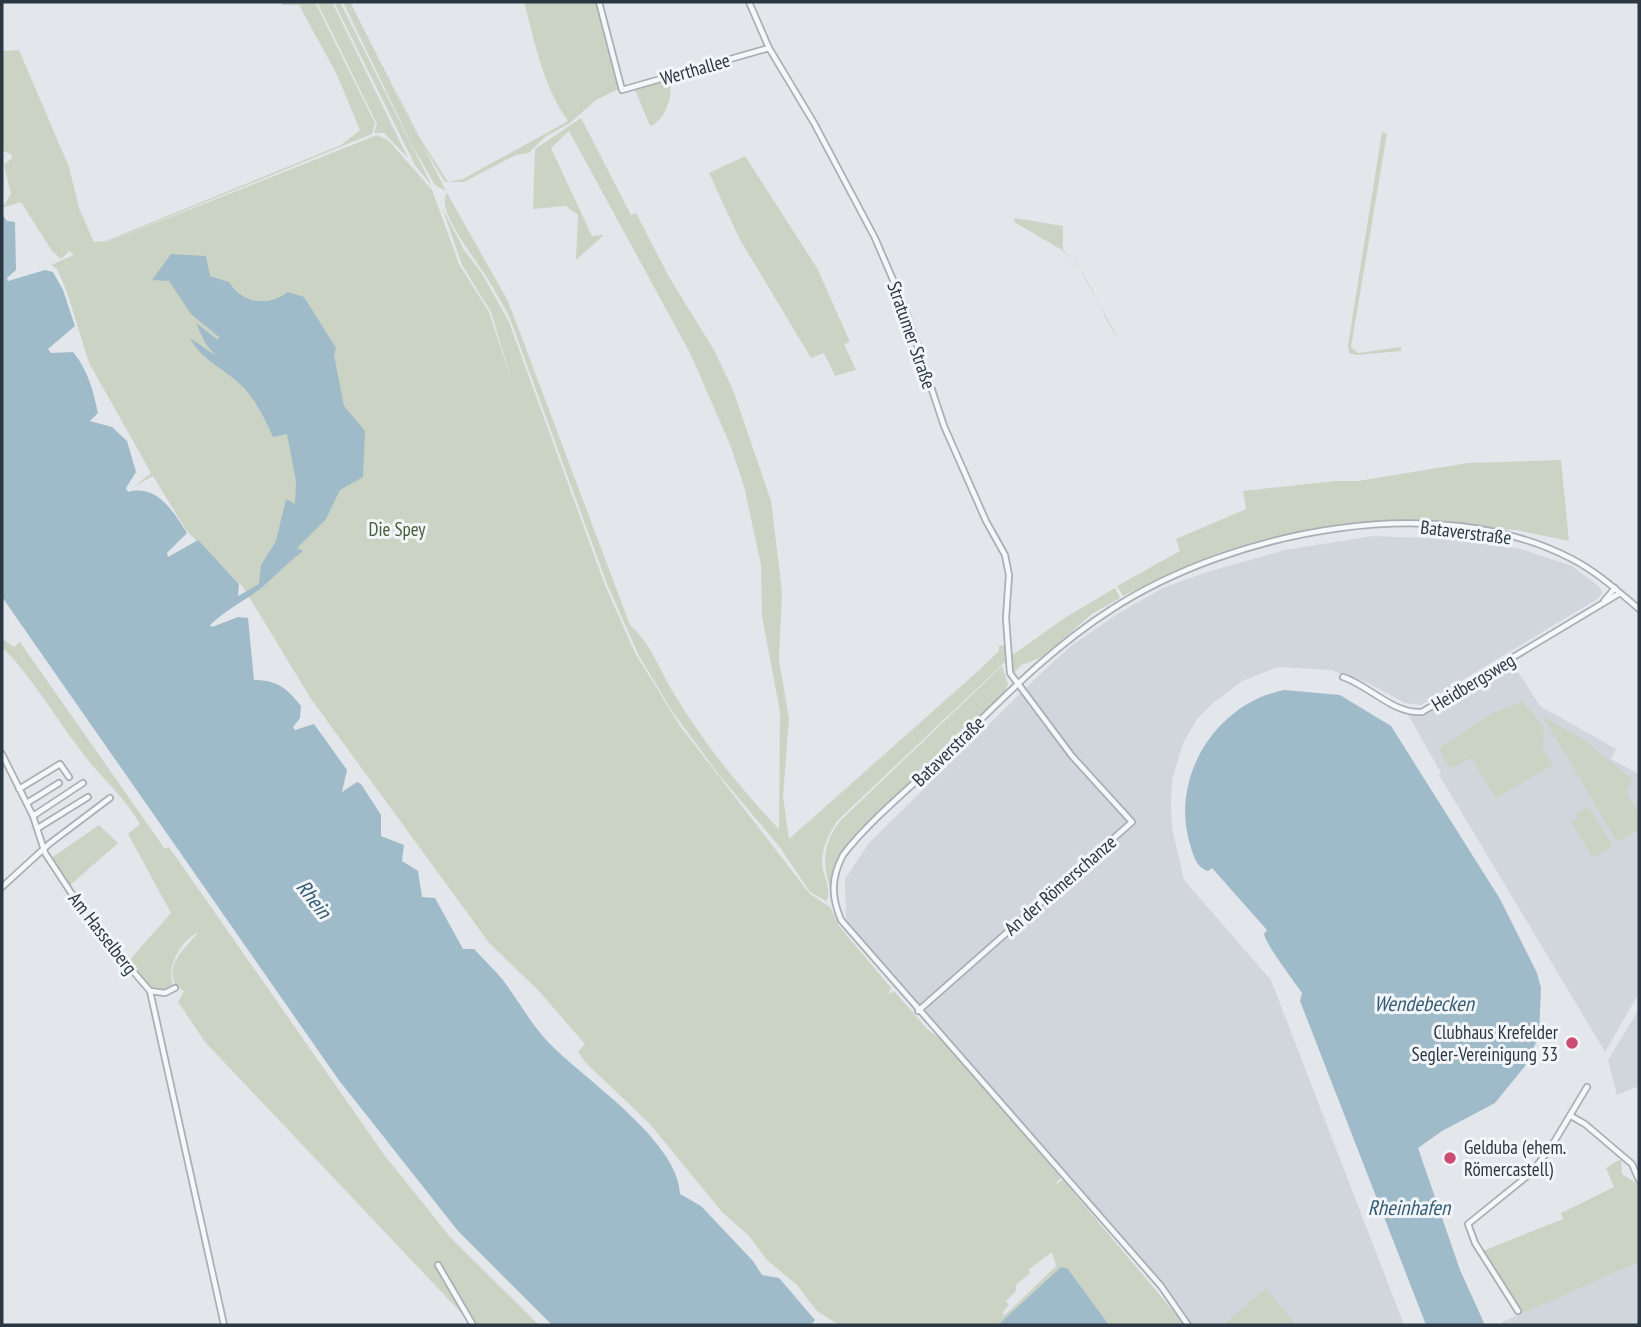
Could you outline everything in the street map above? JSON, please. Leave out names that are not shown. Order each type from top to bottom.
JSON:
[{"type":"street","name":"Werthallee","points":[[599,2],[622,90],[769,48]]},
{"type":"street","name":"Stratumer Straße","points":[[749,2],[769,48],[814,123],[875,238],[903,303],[944,426],[986,521],[1005,555],[1009,575],[1006,604],[1009,668],[1018,684]]},
{"type":"street","name":"Bataverstraße","points":[[1188,1325],[1161,1286],[841,920],[833,897],[834,875],[849,847],[1018,684],[1084,628],[1151,587],[1242,549],[1319,531],[1392,524],[1438,526],[1503,535],[1570,558],[1615,588]]},
{"type":"street","points":[[1615,588],[1639,609]]},
{"type":"street","name":"Heidbergsweg","points":[[1599,607],[1615,588]]},
{"type":"street","name":"Heidbergsweg","points":[[1343,677],[1368,688],[1399,708],[1422,712],[1620,593]]},
{"type":"street","name":"An der Römerschanze","points":[[918,1011],[1132,822],[1072,756],[1018,684]]},
{"type":"street","name":"Am Hasselberg","points":[[2,754],[33,816],[44,849],[89,919],[150,991],[165,993],[175,988]]},
{"type":"street","points":[[19,789],[60,764],[69,777]]},
{"type":"street","points":[[27,803],[59,783]]},
{"type":"street","points":[[33,816],[83,783]]},
{"type":"street","points":[[38,828],[88,797]]},
{"type":"street","points":[[2,887],[44,849],[110,797]]},
{"type":"street","points":[[150,991],[224,1325]]},
{"type":"street","points":[[1518,1311],[1475,1243],[1468,1224],[1531,1173],[1587,1087]]},
{"type":"street","points":[[1570,1116],[1586,1124],[1635,1167],[1639,1180]]},
{"type":"street","points":[[438,1265],[473,1325]]},
{"type":"shaded area","points":[[1373,536],[1451,539],[1521,549],[1572,566],[1600,587],[1602,593],[1599,598],[1421,705],[1405,703],[1368,683],[1331,670],[1278,667],[1242,681],[1212,704],[1198,718],[1184,741],[1172,779],[1171,805],[1172,828],[1184,880],[1271,980],[1404,1325],[1192,1325],[1173,1297],[923,1012],[846,919],[845,879],[869,843],[1035,679],[1071,646],[1119,613],[1165,587],[1207,572],[1285,550]]},
{"type":"shaded area","points":[[1508,662],[1513,664],[1540,706],[1616,749],[1611,759],[1639,774],[1639,993],[1605,1052],[1439,775],[1441,773],[1406,711],[1422,712]]},
{"type":"shaded area","points":[[1639,1009],[1639,1086],[1617,1095],[1608,1060]]},
{"type":"shaded area","points":[[1639,1262],[1639,1325],[1503,1325],[1502,1322]]},
{"type":"green space","name":"Die Spey","points":[[281,2],[315,2],[375,123],[372,134],[98,246],[377,135],[389,141],[432,190],[459,264],[489,312],[514,388],[491,312],[462,265],[442,207],[464,250],[481,272],[509,322],[605,585],[635,653],[680,726],[810,894],[830,907],[839,926],[891,988],[888,994],[894,991],[927,1029],[943,1041],[1061,1178],[1054,1185],[1063,1180],[1185,1325],[1109,1325],[1068,1269],[998,1325],[839,1325],[817,1311],[797,1285],[767,1260],[749,1236],[722,1212],[650,1124],[586,1063],[578,1052],[585,1044],[537,989],[490,944],[311,699],[243,587],[186,530],[153,476],[132,488],[151,473],[89,363],[67,292],[57,269],[51,265],[74,255],[69,251],[61,259],[52,251],[21,202],[2,208],[11,194],[4,165],[12,158],[11,154],[2,151],[2,51],[19,50],[69,167],[79,208],[94,242],[106,241],[341,145],[360,130],[337,75],[299,5],[283,5]],"holes":[[[1052,1252],[1056,1266],[1005,1315],[1002,1313],[1009,1305],[1006,1301],[1016,1291],[1016,1285],[1031,1272],[1028,1270]]]},
{"type":"green space","points":[[317,2],[332,2],[408,158],[384,133],[374,133],[377,124]]},
{"type":"green space","points":[[334,2],[340,2],[432,186],[415,165]]},
{"type":"green space","points":[[343,2],[350,2],[446,191],[435,185],[413,147]]},
{"type":"green space","points":[[524,2],[598,2],[619,89],[596,100],[570,123],[545,137],[529,153],[516,155],[464,182],[448,182],[463,179],[568,121],[546,79]]},
{"type":"green space","points":[[670,80],[670,93],[664,113],[650,126],[635,90]]},
{"type":"green space","points":[[394,86],[418,135],[448,182],[445,182],[417,136]]},
{"type":"green space","points":[[581,118],[631,215],[636,213],[669,277],[714,350],[733,390],[771,501],[782,592],[779,660],[789,719],[783,796],[789,839],[977,672],[999,651],[999,646],[1007,645],[1006,661],[837,821],[826,841],[822,858],[828,892],[826,901],[810,892],[779,846],[719,775],[672,711],[639,656],[607,584],[509,316],[447,211],[447,193],[508,301],[630,625],[649,648],[673,692],[709,746],[779,829],[780,712],[762,616],[761,565],[744,486],[731,447],[691,355],[569,131],[551,148],[592,236],[604,235],[576,260],[578,215],[566,206],[533,209],[535,149]]},
{"type":"green space","points":[[1382,132],[1387,134],[1351,347],[1358,353],[1401,347],[1401,351],[1356,355],[1349,353],[1348,345]]},
{"type":"green space","points":[[745,156],[817,268],[850,342],[844,344],[856,370],[835,376],[824,353],[811,358],[739,238],[709,173]]},
{"type":"green space","points":[[1015,218],[1063,226],[1063,250],[1073,260],[1062,250],[1014,222]]},
{"type":"green space","points":[[1561,460],[1569,541],[1516,530],[1392,523],[1341,526],[1308,530],[1242,546],[1192,564],[1123,596],[1117,586],[1180,551],[1176,539],[1246,509],[1243,491],[1358,481],[1468,463]]},
{"type":"green space","points":[[1115,588],[1120,598],[1092,614],[1040,658],[1021,665],[1014,673],[1011,656],[1066,617]]},
{"type":"green space","points":[[2,638],[14,647],[20,642],[165,849],[169,847],[385,1156],[451,1238],[539,1325],[478,1325],[468,1320],[205,1042],[178,1002],[184,991],[176,986],[173,978],[178,957],[198,932],[176,955],[172,971],[174,987],[159,989],[147,984],[127,963],[171,913],[128,834],[140,824],[85,757],[23,671],[2,647]]},
{"type":"green space","points":[[1002,666],[1008,684],[1005,692],[850,844],[835,865],[830,888],[825,862],[827,845],[840,821]]},
{"type":"green space","points":[[1522,701],[1544,727],[1543,750],[1553,765],[1496,798],[1471,758],[1455,767],[1448,766],[1439,748],[1491,714]]},
{"type":"green space","points":[[1541,715],[1587,742],[1632,780],[1626,792],[1639,813],[1639,829],[1617,842]]},
{"type":"green space","points":[[1585,808],[1591,810],[1612,846],[1593,858],[1571,822],[1578,818],[1576,813]]},
{"type":"green space","points":[[99,825],[118,843],[68,887],[50,859]]},
{"type":"green space","points":[[1621,1159],[1622,1174],[1639,1185],[1639,1262],[1521,1314],[1483,1251],[1563,1219],[1561,1213],[1614,1187],[1606,1168]]},
{"type":"green space","points":[[1266,1288],[1296,1325],[1223,1325]]},
{"type":"water","name":"Rhein","points":[[2,214],[7,221],[15,222],[16,270],[7,278],[8,281],[45,270],[53,272],[63,290],[75,326],[48,349],[51,353],[73,352],[86,373],[94,396],[98,413],[90,421],[112,427],[127,441],[136,472],[126,488],[128,492],[147,492],[156,496],[170,508],[187,533],[167,553],[168,557],[198,540],[239,584],[238,596],[259,584],[261,565],[276,541],[286,499],[295,504],[296,481],[287,434],[273,437],[247,391],[201,353],[190,338],[216,356],[205,343],[196,323],[218,340],[219,337],[191,314],[169,281],[152,280],[171,254],[206,256],[210,276],[229,282],[248,299],[272,300],[288,292],[304,297],[336,348],[334,355],[344,406],[365,431],[363,477],[340,490],[326,519],[297,548],[303,551],[262,587],[210,625],[212,627],[238,617],[248,618],[254,680],[281,686],[301,706],[300,718],[293,727],[295,730],[314,724],[347,770],[342,792],[357,782],[361,784],[381,815],[381,836],[404,845],[402,861],[418,871],[422,897],[435,898],[463,949],[474,949],[503,980],[546,1040],[649,1134],[676,1174],[680,1194],[701,1206],[753,1261],[762,1275],[779,1278],[815,1320],[811,1325],[552,1325],[458,1231],[338,1079],[2,597]]},
{"type":"water","name":"Wendebecken","points":[[1284,690],[1340,695],[1391,726],[1500,899],[1537,973],[1541,988],[1539,1036],[1525,1066],[1495,1103],[1442,1131],[1418,1148],[1460,1270],[1485,1325],[1426,1325],[1300,1001],[1302,993],[1270,946],[1264,934],[1267,930],[1212,868],[1208,871],[1200,866],[1189,841],[1185,816],[1187,791],[1194,767],[1205,745],[1220,726],[1239,710],[1260,697]]},
{"type":"water","points":[[1061,1267],[1068,1269],[1109,1325],[998,1325]]},
{"type":"place","name":"Clubhaus Krefelder Segler-Vereinigung 33","points":[[1572,1043]]},
{"type":"place","name":"Gelduba (ehem. Römercastell)","points":[[1450,1158]]},
{"type":"water label","name":"Rheinhafen","points":[[1409,1207]]}]
